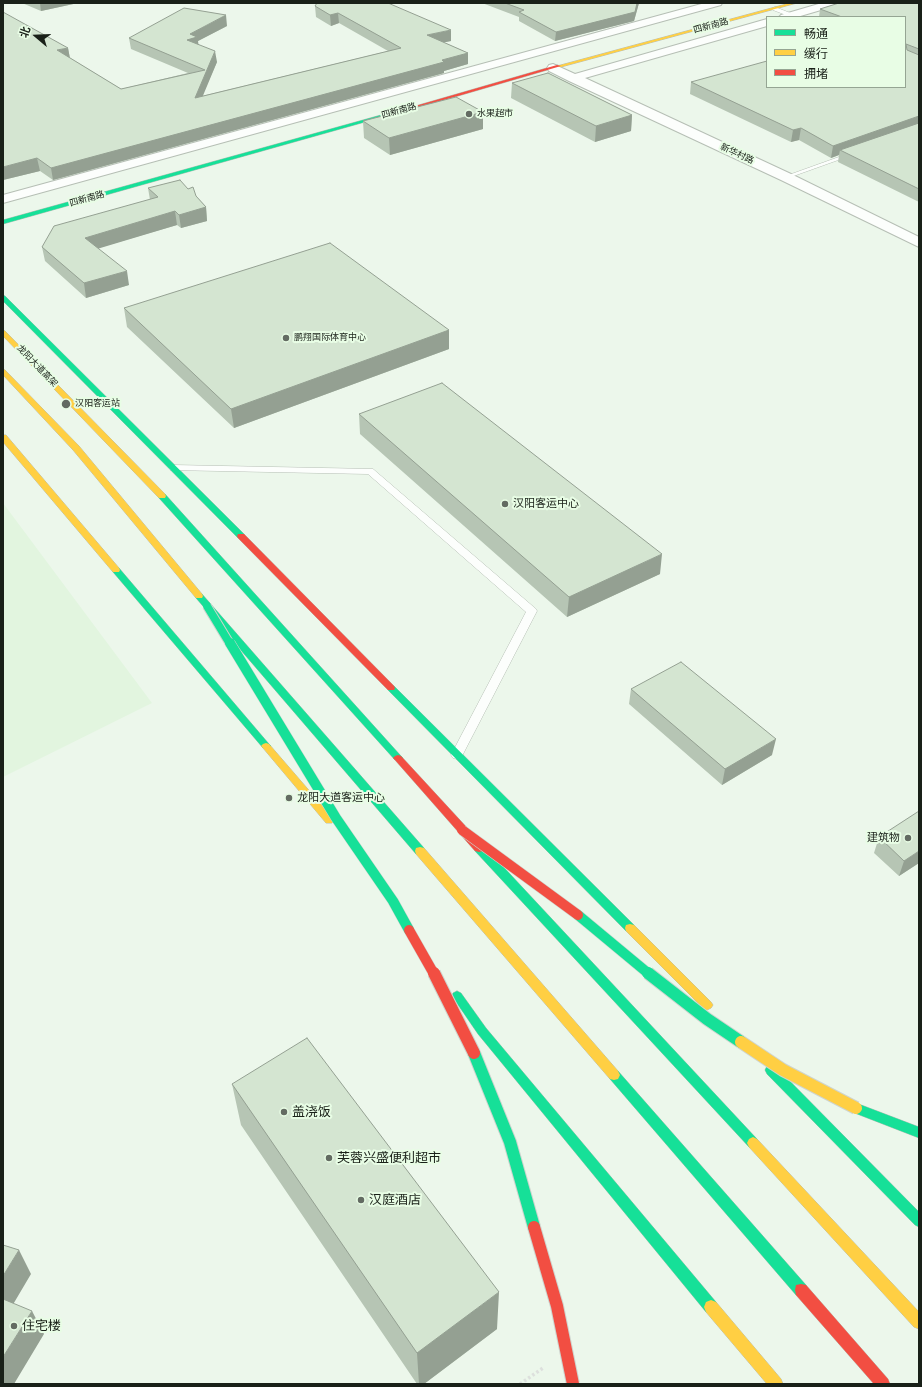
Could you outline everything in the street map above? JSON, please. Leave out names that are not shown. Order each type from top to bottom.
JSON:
[{"type":"main road","name":"四新南路","points":[[408,99],[766,3]]},
{"type":"main road","name":"四新南路","points":[[3,222],[552,68],[795,3]]},
{"type":"main road","points":[[3,297],[457,755],[642,938],[919,1221]]},
{"type":"main road","name":"龙阳大道高架","points":[[3,332],[163,497],[462,830]]},
{"type":"main road","points":[[3,371],[76,448],[207,606],[883,1384]]},
{"type":"main road","points":[[3,437],[360,857],[482,1031],[776,1384]]},
{"type":"main road","points":[[207,606],[336,818],[393,901],[442,988],[476,1057],[510,1142],[557,1306],[573,1384]]},
{"type":"main road","points":[[462,830],[571,910],[645,972],[707,1019],[777,1065],[856,1108],[919,1133]]},
{"type":"main road","points":[[462,830],[919,1322]]},
{"type":"street","points":[[3,199],[717,3]]},
{"type":"street","points":[[791,16],[834,3]]},
{"type":"street","points":[[573,78],[766,22]]},
{"type":"street","name":"新华村路","points":[[552,68],[786,177],[919,243]]},
{"type":"lane","points":[[775,9],[791,16]]},
{"type":"lane","points":[[786,177],[860,151]]},
{"type":"lane","points":[[173,468],[370,471],[532,611],[457,755]]},
{"type":"shaded area","points":[[3,503],[152,703],[3,777]]},
{"type":"building","points":[[317,3],[388,3],[451,30],[427,35],[468,53],[442,60],[444,62],[51,168],[37,158],[3,167],[3,12],[68,48],[57,50],[121,89],[205,70],[129,38],[184,8],[226,15],[190,34],[197,37],[187,40],[215,51],[195,98],[401,48],[338,13],[330,15],[315,6]]},
{"type":"building","points":[[505,3],[637,3],[635,12],[556,32],[519,12],[524,10]]},
{"type":"building","points":[[839,3],[919,3],[919,49],[906,44],[906,16],[839,16],[820,9]]},
{"type":"building","points":[[906,44],[907,50],[919,55],[919,116],[833,146],[801,128],[793,130],[691,82],[766,61],[766,88],[906,88]]},
{"type":"building","points":[[548,73],[632,115],[596,126],[512,83]]},
{"type":"building","points":[[456,97],[483,112],[389,138],[363,121]]},
{"type":"building","points":[[919,123],[919,189],[840,150]]},
{"type":"building","points":[[180,180],[188,189],[193,187],[196,196],[206,207],[179,215],[175,211],[85,238],[127,271],[84,283],[42,247],[54,226],[158,197],[148,188]]},
{"type":"building","name":"鹏翔国际体育中心","points":[[330,243],[449,330],[231,409],[124,308]]},
{"type":"building","name":"汉阳客运中心","points":[[442,383],[662,554],[569,597],[359,414]]},
{"type":"building","points":[[681,662],[776,739],[725,769],[631,689]]},
{"type":"building","points":[[919,811],[919,851],[904,861],[879,837]]},
{"type":"building","points":[[307,1038],[499,1292],[417,1353],[232,1084]]},
{"type":"building","points":[[3,1245],[19,1250],[3,1276]]},
{"type":"building","points":[[3,1299],[32,1311],[3,1357]]},
{"type":"traffic: fast","points":[[3,222],[401,111]]},
{"type":"traffic: fast","points":[[3,297],[241,536]]},
{"type":"traffic: fast","points":[[162,496],[398,758]]},
{"type":"traffic: fast","points":[[116,570],[266,746]]},
{"type":"traffic: fast","points":[[199,596],[420,851]]},
{"type":"traffic: fast","points":[[207,606],[336,818],[393,901],[409,930]]},
{"type":"traffic: fast","points":[[391,688],[630,928]]},
{"type":"traffic: fast","points":[[479,848],[753,1143]]},
{"type":"traffic: fast","points":[[578,915],[645,971],[707,1019],[741,1042]]},
{"type":"traffic: fast","points":[[457,996],[482,1031],[711,1307]]},
{"type":"traffic: fast","points":[[474,1053],[510,1142],[534,1227]]},
{"type":"traffic: fast","points":[[771,1070],[919,1221]]},
{"type":"traffic: fast","points":[[614,1075],[801,1290]]},
{"type":"traffic: fast","points":[[856,1108],[919,1133]]},
{"type":"traffic: slow","points":[[559,66],[795,3]]},
{"type":"traffic: slow","points":[[3,332],[162,496]]},
{"type":"traffic: slow","points":[[3,371],[76,448],[199,596]]},
{"type":"traffic: slow","points":[[3,437],[116,570]]},
{"type":"traffic: slow","points":[[266,746],[329,820]]},
{"type":"traffic: slow","points":[[420,851],[614,1075]]},
{"type":"traffic: slow","points":[[630,928],[707,1005]]},
{"type":"traffic: slow","points":[[741,1042],[783,1070],[856,1108]]},
{"type":"traffic: slow","points":[[753,1143],[919,1322]]},
{"type":"traffic: slow","points":[[711,1307],[776,1384]]},
{"type":"traffic: jam","points":[[401,111],[559,66]]},
{"type":"traffic: jam","points":[[241,536],[391,688]]},
{"type":"traffic: jam","points":[[398,758],[479,848]]},
{"type":"traffic: jam","points":[[462,830],[578,915]]},
{"type":"traffic: jam","points":[[409,930],[442,988],[474,1053]]},
{"type":"traffic: jam","points":[[534,1227],[557,1306],[573,1384]]},
{"type":"traffic: jam","points":[[801,1290],[883,1384]]},
{"type":"place","name":"水果超市","points":[[469,114]]},
{"type":"place","name":"鹏翔国际体育中心","points":[[286,338]]},
{"type":"place","name":"汉阳客运站","points":[[66,404]]},
{"type":"place","name":"汉阳客运中心","points":[[505,504]]},
{"type":"place","name":"龙阳大道客运中心","points":[[289,798]]},
{"type":"place","name":"建筑物","points":[[908,838]]},
{"type":"place","name":"盖浇饭","points":[[284,1112]]},
{"type":"place","name":"芙蓉兴盛便利超市","points":[[329,1158]]},
{"type":"place","name":"汉庭酒店","points":[[361,1200]]},
{"type":"place","name":"住宅楼","points":[[14,1326]]}]
